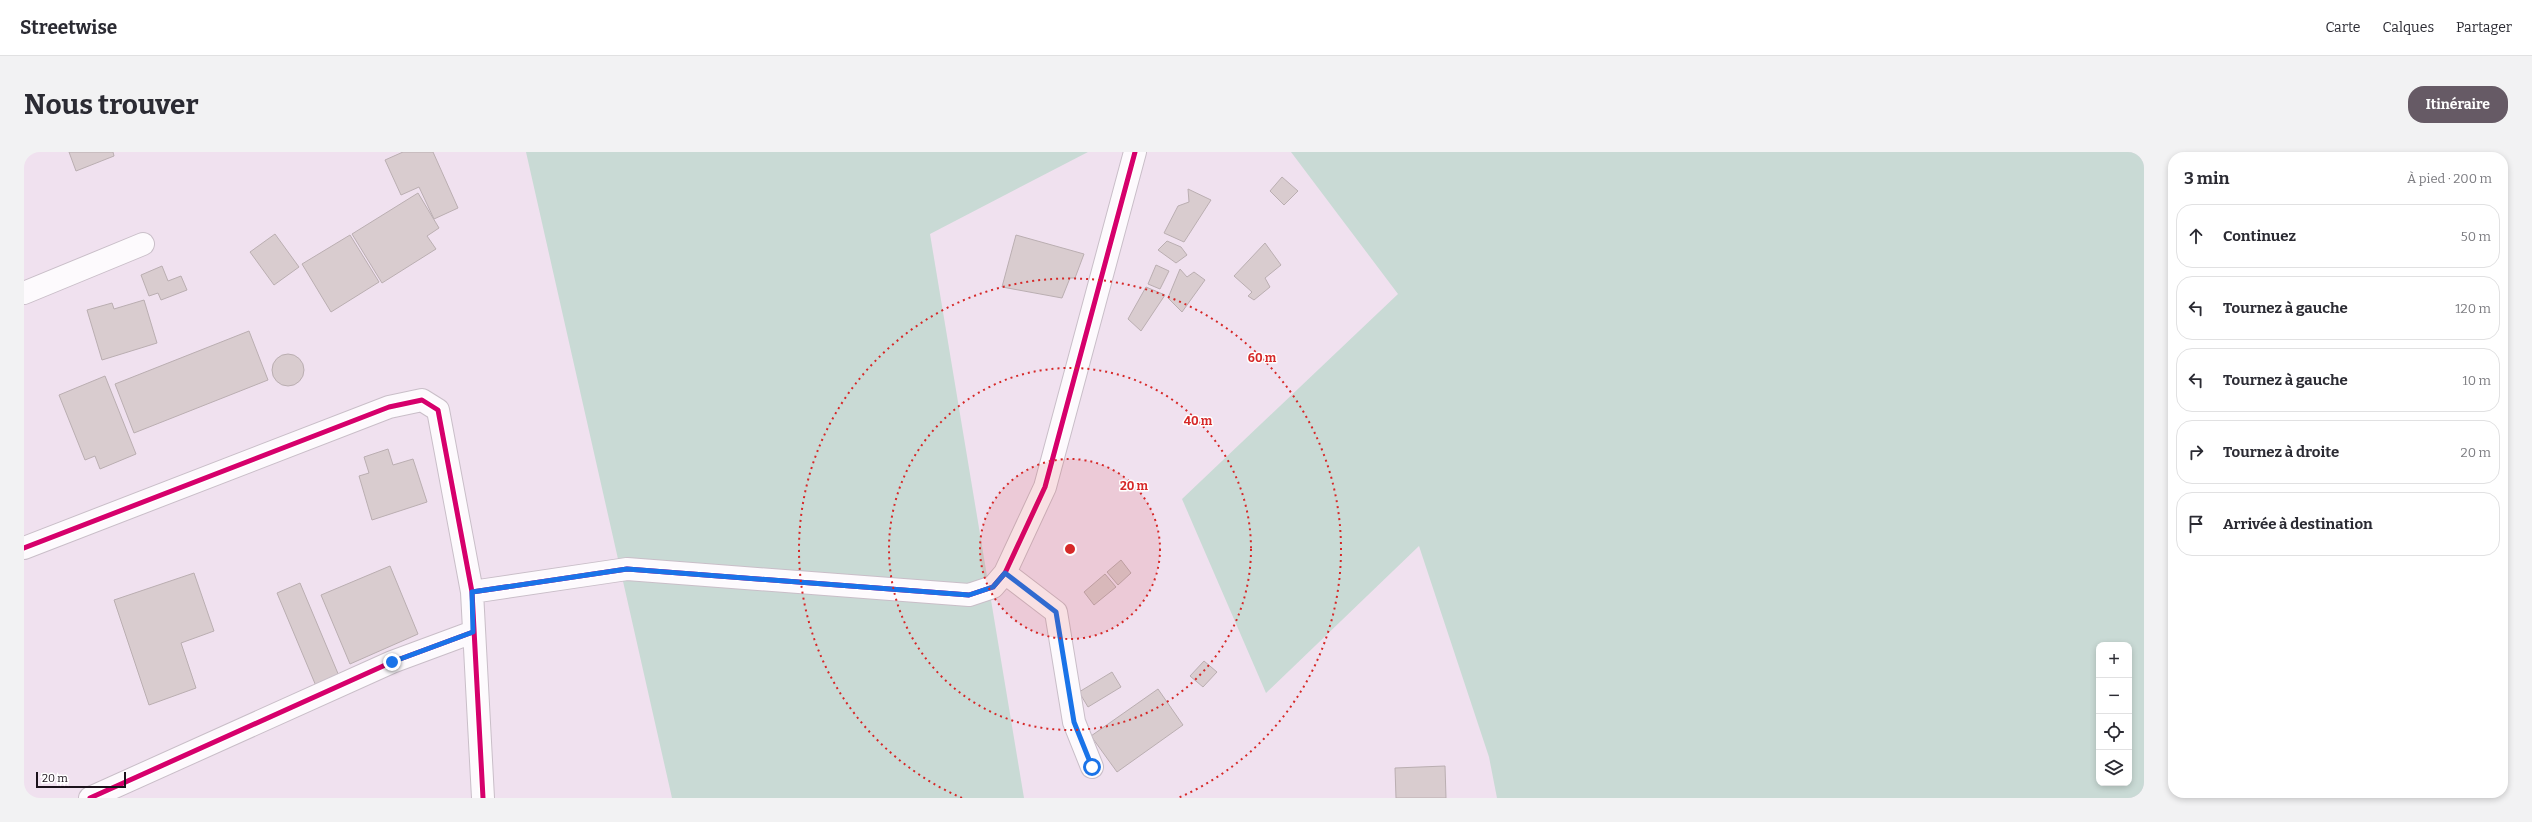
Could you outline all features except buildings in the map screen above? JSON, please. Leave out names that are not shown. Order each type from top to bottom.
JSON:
[{"type":"street","points":[[472,592],[627,569],[969,595],[993,587],[1005,573],[1045,487],[1135,152]]},
{"type":"street","points":[[24,293],[143,244]]},
{"type":"street","points":[[24,548],[389,407],[422,400],[438,410],[472,592],[483,798]]},
{"type":"street","points":[[1005,573],[1056,612],[1074,722],[1092,767]]},
{"type":"street","points":[[90,798],[392,662],[473,632]]},
{"type":"shaded area","points":[[526,152],[1088,152],[930,234],[1024,798],[672,798]]},
{"type":"shaded area","points":[[1291,152],[2144,152],[2144,798],[1497,798],[1489,757],[1419,546],[1266,693],[1182,499],[1398,294]]},
{"type":"cycle path","points":[[472,592],[627,569],[969,595],[993,587],[1005,573],[1045,487],[1135,152]]},
{"type":"cycle path","points":[[24,548],[389,407],[422,400],[438,410],[472,592],[483,798]]},
{"type":"cycle path","points":[[90,798],[392,662],[473,632]]},
{"type":"route","points":[[392,662],[473,632],[472,592],[627,569],[969,595],[993,587],[1005,573],[1056,612],[1074,722],[1092,767]]}]
